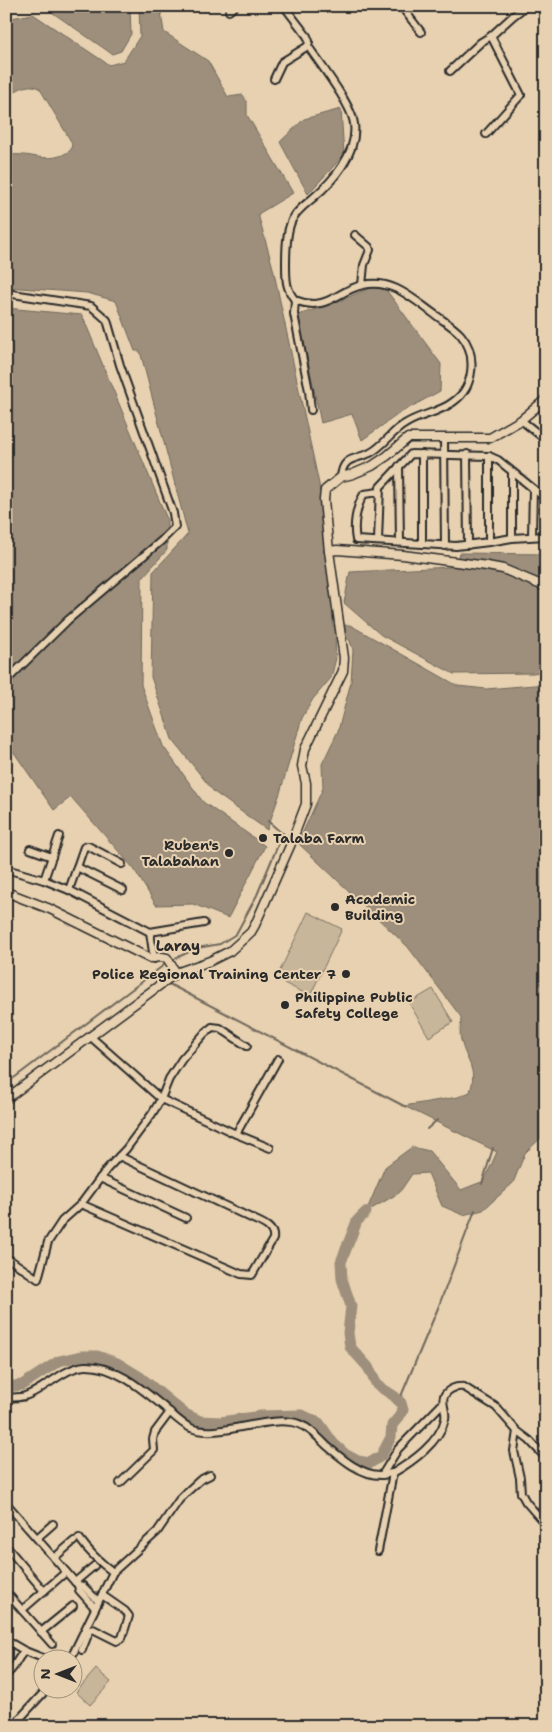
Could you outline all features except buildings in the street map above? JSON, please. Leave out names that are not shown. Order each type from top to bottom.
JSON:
[{"type":"street","points":[[229,12],[235,6]]},
{"type":"street","points":[[284,6],[307,36],[308,46],[349,107],[355,126],[343,166],[323,188],[302,206],[291,222],[286,279],[288,292],[295,300],[313,304],[332,300],[352,288],[362,285],[376,283],[398,288],[455,329],[468,346],[471,354],[472,372],[466,386],[454,402],[410,420],[370,453],[355,457],[346,462],[342,469],[341,477]]},
{"type":"street","points":[[401,6],[421,32]]},
{"type":"street","points":[[450,71],[481,42],[492,36],[526,6]]},
{"type":"street","points":[[486,134],[521,96],[492,36]]},
{"type":"street","points":[[274,79],[282,62],[308,46]]},
{"type":"street","points":[[355,235],[370,250],[364,265],[362,285]]},
{"type":"street","points":[[6,293],[91,306],[108,320],[120,365],[173,513],[175,527],[68,620],[10,677],[6,678]]},
{"type":"street","points":[[295,300],[294,314],[311,410]]},
{"type":"street","points":[[6,1099],[91,1037],[174,969],[210,961],[230,951],[251,932],[255,925],[290,846],[306,804],[306,783],[302,766],[305,749],[342,672],[344,658],[329,551],[324,500],[326,490],[341,477],[372,466],[408,438],[490,438],[521,420],[546,399]]},
{"type":"street","points":[[521,420],[546,440]]},
{"type":"street","points":[[444,438],[445,546]]},
{"type":"street","points":[[378,541],[380,487],[411,454],[489,456],[498,460],[546,499]]},
{"type":"street","points":[[422,454],[422,543]]},
{"type":"street","points":[[467,454],[468,545]]},
{"type":"street","points":[[489,456],[489,542]]},
{"type":"street","points":[[399,466],[400,542]]},
{"type":"street","points":[[512,472],[512,538]]},
{"type":"street","points":[[532,536],[533,489]]},
{"type":"street","points":[[379,492],[364,494],[360,501],[354,530],[356,540],[445,546],[546,536]]},
{"type":"street","points":[[329,551],[403,555],[503,569],[546,587]]},
{"type":"street","points":[[44,880],[59,836]]},
{"type":"street","points":[[69,890],[84,847],[86,846],[122,864]]},
{"type":"street","points":[[30,850],[52,857]]},
{"type":"street","points":[[77,867],[123,890]]},
{"type":"street","points":[[6,869],[44,880],[69,890],[150,932],[204,923]]},
{"type":"street","points":[[6,892],[50,909],[143,956],[154,959],[167,958],[174,969]]},
{"type":"street","points":[[150,932],[154,959]]},
{"type":"street","points":[[6,1257],[38,1279],[48,1242],[62,1221],[81,1204],[138,1133],[161,1099],[169,1079],[182,1059],[204,1034],[212,1027],[220,1028],[247,1046]]},
{"type":"street","points":[[91,1037],[161,1099],[270,1148]]},
{"type":"street","points":[[236,1134],[278,1059]]},
{"type":"street","points":[[81,1204],[242,1274],[252,1275],[274,1235],[268,1227],[119,1156]]},
{"type":"street","points":[[100,1178],[186,1218]]},
{"type":"street","points":[[6,1398],[23,1397],[44,1387],[68,1371],[85,1366],[102,1369],[117,1374],[145,1391],[191,1428],[207,1432],[287,1421],[301,1425],[313,1432],[344,1459],[364,1471],[382,1475],[411,1463],[441,1431],[446,1417],[443,1403]]},
{"type":"street","points":[[382,1475],[398,1448],[443,1403],[448,1392],[458,1387],[464,1387],[496,1407],[517,1432],[529,1440],[546,1458]]},
{"type":"street","points":[[120,1483],[154,1450],[153,1439],[155,1432],[170,1412]]},
{"type":"street","points":[[517,1432],[514,1451],[521,1492],[526,1502],[546,1525]]},
{"type":"street","points":[[378,1550],[393,1472]]},
{"type":"street","points":[[75,1650],[113,1572],[157,1532],[179,1500],[189,1490],[200,1480],[210,1475]]},
{"type":"street","points":[[6,1503],[77,1583],[100,1598],[126,1611],[129,1616],[122,1638],[117,1641],[93,1629],[90,1630],[82,1650]]},
{"type":"street","points":[[37,1538],[53,1524]]},
{"type":"street","points":[[54,1558],[77,1540],[113,1572]]},
{"type":"street","points":[[6,1546],[44,1591]]},
{"type":"street","points":[[77,1583],[94,1566]]},
{"type":"street","points":[[22,1610],[66,1572]]},
{"type":"street","points":[[77,1583],[79,1590],[95,1608]]},
{"type":"street","points":[[6,1592],[52,1644]]},
{"type":"street","points":[[41,1632],[73,1606]]},
{"type":"street","points":[[6,1640],[32,1654]]},
{"type":"street","points":[[6,1674],[12,1671],[18,1658],[25,1651]]},
{"type":"street","points":[[13,1726],[37,1700]]},
{"type":"shaded area","points":[[43,6],[130,6],[131,34],[121,51],[112,54]]},
{"type":"shaded area","points":[[139,6],[160,6],[164,32],[208,61],[228,97],[243,95],[247,103],[247,115],[293,193],[258,214],[273,268],[319,484],[333,610],[333,626],[350,625],[458,686],[486,689],[546,684],[546,1133],[525,1153],[513,1183],[483,1210],[463,1215],[442,1206],[428,1173],[412,1174],[399,1193],[366,1212],[385,1167],[412,1147],[429,1151],[461,1190],[484,1181],[497,1152],[404,1106],[458,1097],[470,1092],[473,1077],[460,1037],[461,1017],[408,947],[298,843],[323,788],[322,764],[338,731],[351,682],[353,650],[350,641],[346,637],[335,639],[336,658],[331,678],[313,699],[302,718],[267,830],[214,792],[172,739],[151,677],[153,572],[188,534],[140,351],[135,351],[116,301],[87,293],[6,287],[6,156],[55,157],[71,150],[72,143],[40,89],[27,86],[6,98],[6,19],[33,14],[109,65],[124,61],[140,36]]},
{"type":"shaded area","points":[[341,109],[344,155],[308,194],[280,142],[304,119]]},
{"type":"shaded area","points":[[375,286],[387,291],[441,364],[440,391],[400,413],[362,440],[352,414],[321,423],[298,315]]},
{"type":"shaded area","points":[[6,308],[82,315],[167,519],[167,550],[142,578],[141,685],[163,746],[203,802],[265,846],[228,918],[193,904],[156,905],[134,869],[71,797],[54,810],[6,741]]},
{"type":"shaded area","points":[[460,553],[546,554],[546,671],[533,673],[454,674],[381,635],[344,603],[350,572],[451,567]]},
{"type":"shaded area","points":[[308,912],[342,929],[310,996],[276,979]]},
{"type":"shaded area","points":[[433,989],[453,1022],[429,1037],[409,1003]]},
{"type":"shaded area","points":[[96,1669],[111,1682],[90,1705],[82,1698],[82,1685]]},
{"type":"waterway","points":[[268,821],[287,838]]},
{"type":"waterway","points":[[172,960],[197,948],[220,944],[236,934],[257,895],[283,833]]},
{"type":"waterway","points":[[6,1084],[168,962]]},
{"type":"waterway","points":[[152,973],[161,979]]},
{"type":"waterway","points":[[169,984],[404,1106]]},
{"type":"waterway","points":[[427,1129],[437,1120]]},
{"type":"waterway","points":[[482,1184],[493,1148]]},
{"type":"waterway","points":[[399,1401],[438,1308],[475,1210]]},
{"type":"waterway","points":[[6,1387],[22,1385],[59,1361],[81,1356],[97,1356],[117,1363],[140,1377],[185,1414],[200,1421],[221,1422],[261,1416],[302,1415],[319,1423],[333,1443],[345,1454],[358,1461],[370,1463],[381,1456],[391,1437],[392,1425],[403,1410],[401,1403],[394,1396],[377,1385],[368,1367],[350,1347],[348,1333],[351,1306],[342,1279],[341,1262],[357,1221],[366,1212]]},
{"type":"place","name":"Talaba Farm","points":[[263,838]]},
{"type":"place","name":"Ruben's Talabahan","points":[[229,853]]},
{"type":"place","name":"Academic Building","points":[[335,907]]},
{"type":"place","name":"Police Regional Training Center 7","points":[[346,974]]},
{"type":"place","name":"Philippine Public Safety College","points":[[285,1005]]},
{"type":"district","name":"Laray","points":[[178,946]]}]
